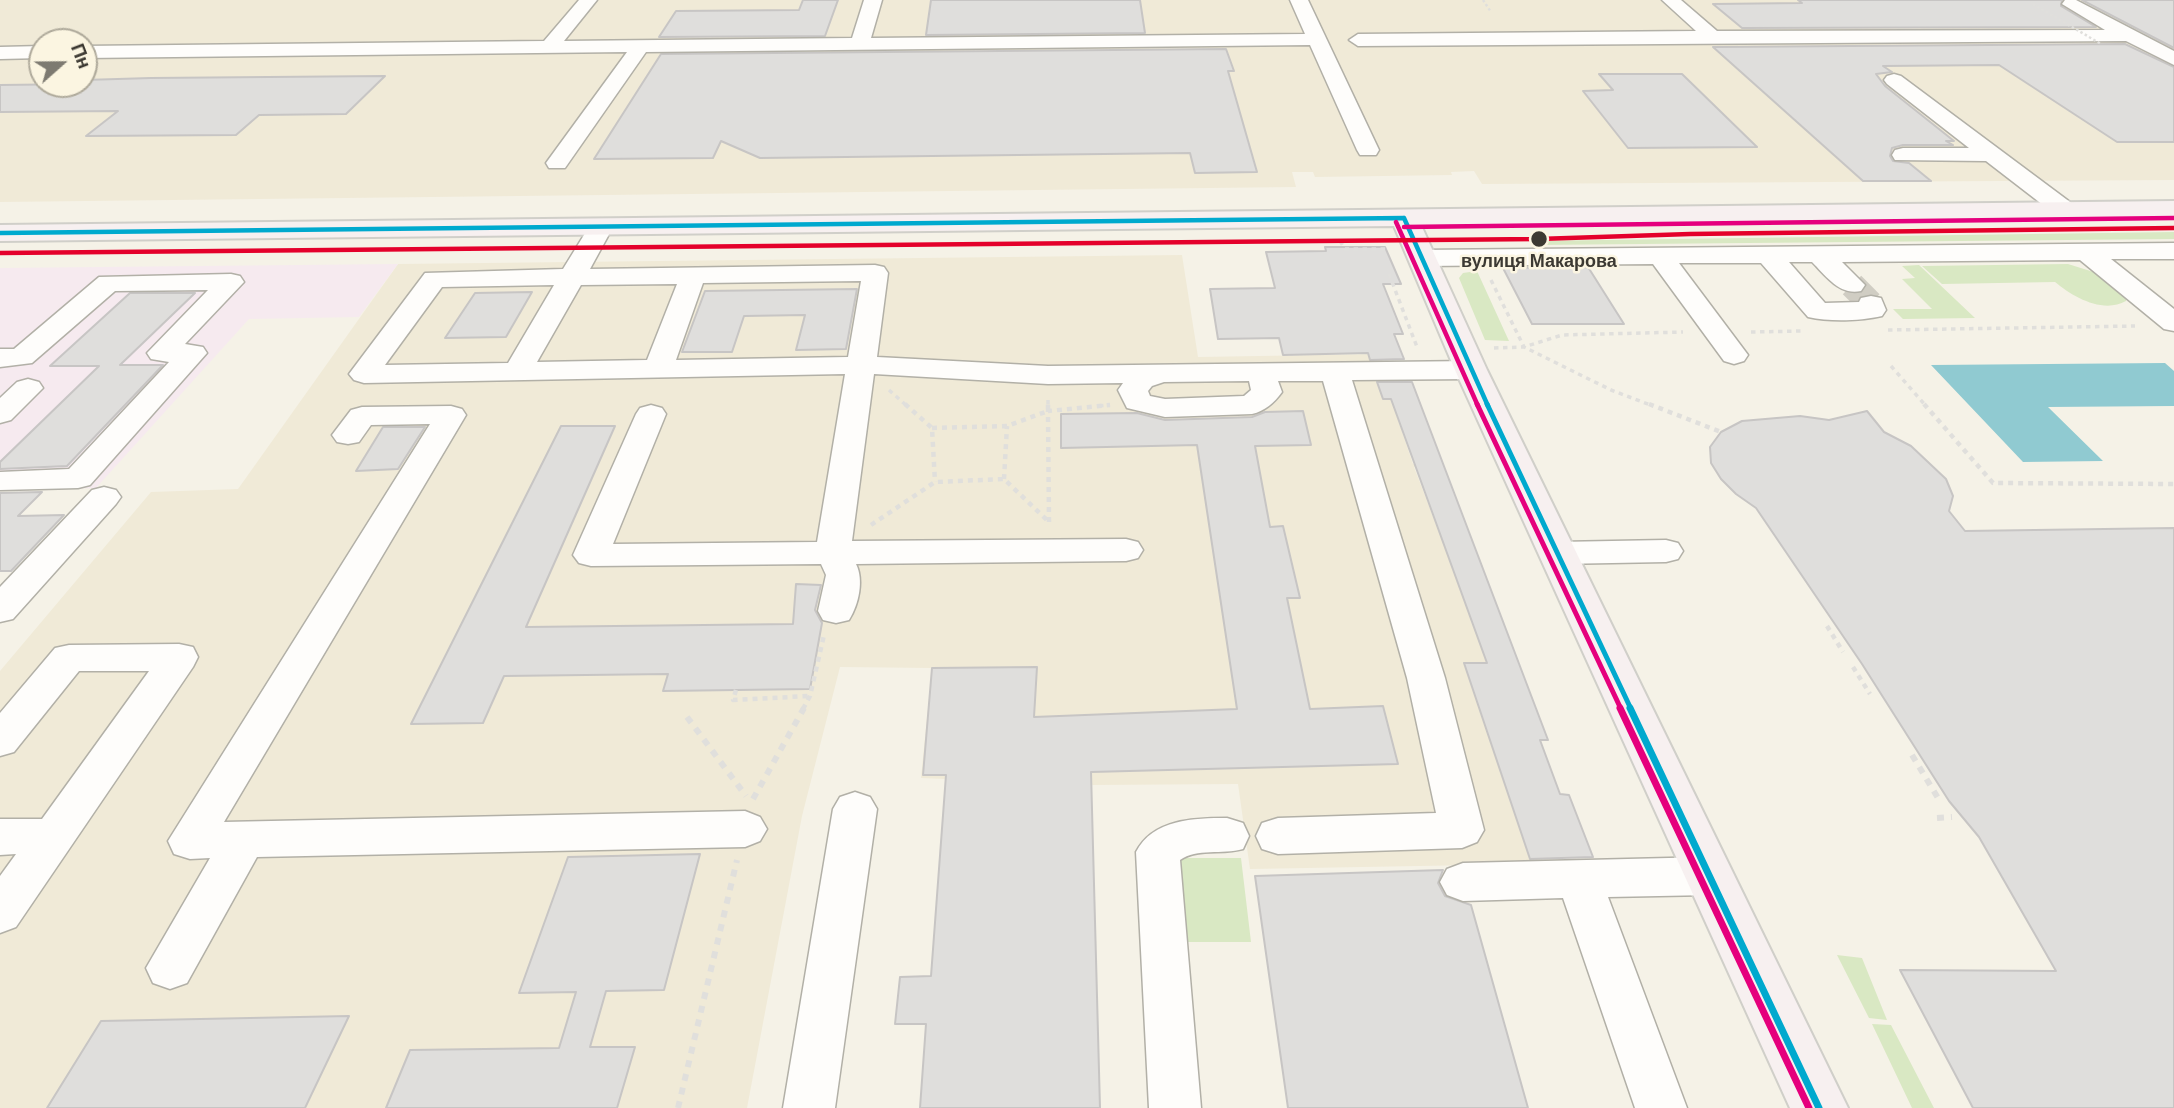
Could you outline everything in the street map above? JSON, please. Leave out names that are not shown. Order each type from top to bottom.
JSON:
[{"type":"main road","points":[[0,233],[2174,209]]},
{"type":"main road","points":[[1404,218],[1399,260],[1467,359],[1819,1108]]},
{"type":"street","points":[[549,47],[588,0]]},
{"type":"street","points":[[860,44],[873,0]]},
{"type":"street","points":[[1299,0],[1367,150]]},
{"type":"street","points":[[1671,0],[1713,37]]},
{"type":"street","points":[[2071,4],[2174,59]]},
{"type":"street","points":[[1358,40],[2131,35]]},
{"type":"street","points":[[98,52],[1317,39]]},
{"type":"street","points":[[557,163],[641,46]]},
{"type":"street","points":[[0,52],[28,52]]},
{"type":"street","points":[[1894,80],[2065,210]]},
{"type":"street","points":[[1903,155],[1991,154]]},
{"type":"street","points":[[517,372],[601,226]]},
{"type":"street","points":[[1399,260],[2174,251]]},
{"type":"street","points":[[2086,252],[2174,323]]},
{"type":"street","points":[[1768,255],[1818,311],[1872,310],[1862,295],[1819,255]]},
{"type":"street","points":[[1650,257],[1713,343]]},
{"type":"street","points":[[836,611],[844,575],[833,551],[860,365],[875,273],[434,279],[364,374],[860,365],[1048,374],[1335,372],[1467,359]]},
{"type":"street","points":[[658,368],[693,276]]},
{"type":"street","points":[[0,358],[22,357],[108,284],[231,282],[161,354],[193,353],[78,478],[1,491]]},
{"type":"street","points":[[1163,373],[1142,380],[1133,390],[1138,402],[1165,408],[1252,405],[1267,392],[1260,372]]},
{"type":"street","points":[[1278,836],[1462,830],[1426,677],[1335,372]]},
{"type":"street","points":[[428,415],[456,373]]},
{"type":"street","points":[[0,414],[29,388]]},
{"type":"street","points":[[651,414],[591,555],[833,551],[1049,536],[1126,550]]},
{"type":"street","points":[[348,436],[362,415],[451,415],[190,841],[745,829]]},
{"type":"street","points":[[0,610],[104,497],[1,491]]},
{"type":"street","points":[[1558,553],[1666,551]]},
{"type":"street","points":[[0,741],[68,658],[179,657],[0,913]]},
{"type":"street","points":[[809,1108],[855,809]]},
{"type":"street","points":[[0,837],[55,836]]},
{"type":"street","points":[[1175,1108],[1158,852],[1168,842],[1183,836],[1227,836]]},
{"type":"street","points":[[170,968],[244,840]]},
{"type":"street","points":[[1462,882],[1710,876]]},
{"type":"street","points":[[1578,878],[1661,1108]]},
{"type":"path","points":[[1483,0],[1491,12]]},
{"type":"path","points":[[2033,4],[2101,44]]},
{"type":"path","points":[[1345,249],[1399,260],[1395,297],[1418,348],[1467,359],[1524,347],[1562,335],[1713,343],[1813,331]]},
{"type":"path","points":[[1497,292],[1524,347],[1611,390],[1721,432]]},
{"type":"path","points":[[1882,330],[2146,326]]},
{"type":"path","points":[[860,365],[932,428],[1007,426],[1048,411],[1138,402]]},
{"type":"path","points":[[1891,366],[1993,483],[2174,484]]},
{"type":"path","points":[[1048,374],[1049,536]]},
{"type":"path","points":[[1007,426],[1004,479],[1049,536]]},
{"type":"path","points":[[932,428],[935,482]]},
{"type":"path","points":[[833,551],[935,482],[1004,479]]},
{"type":"path","points":[[687,718],[751,803],[810,696],[827,622],[836,611]]},
{"type":"path","points":[[1827,626],[1843,652]]},
{"type":"path","points":[[1853,667],[1870,694]]},
{"type":"path","points":[[736,690],[733,700],[810,696]]},
{"type":"path","points":[[1912,755],[1938,799]]},
{"type":"path","points":[[1937,818],[1952,817]]},
{"type":"path","points":[[678,1108],[745,829]]},
{"type":"shaded area","points":[[0,0],[2174,0],[2174,180],[1482,184],[1474,171],[1451,172],[1452,175],[1315,177],[1313,172],[1292,172],[1296,187],[0,202]]},
{"type":"shaded area","points":[[1182,255],[1198,357],[1380,354],[1389,379],[1376,380],[1383,399],[1391,399],[1413,464],[1442,464],[1414,467],[1443,542],[1473,542],[1483,567],[1453,568],[1478,639],[1510,639],[1519,663],[1464,664],[1532,864],[1250,869],[1238,784],[1091,785],[921,778],[932,668],[840,667],[802,816],[747,1108],[0,1108],[0,671],[151,492],[238,489],[398,264]]},
{"type":"shaded area","points":[[398,264],[359,317],[249,319],[96,488],[0,491],[0,268]]},
{"type":"green space","points":[[2174,232],[2174,239],[1536,245],[1532,241]]},
{"type":"green space","points":[[2068,264],[2100,274],[2126,295],[2126,301],[2117,305],[2098,305],[2079,298],[2055,282],[1942,284],[1922,266]]},
{"type":"green space","points":[[1919,265],[1975,318],[1903,319],[1893,309],[1932,309],[1902,279],[1915,278],[1902,266]]},
{"type":"green space","points":[[1477,271],[1509,341],[1485,340],[1459,278],[1463,273]]},
{"type":"green space","points":[[1163,858],[1241,858],[1251,942],[1168,942]]},
{"type":"green space","points":[[1837,955],[1862,958],[1887,1020],[1869,1018]]},
{"type":"green space","points":[[1872,1024],[1891,1025],[1934,1108],[1912,1108]]},
{"type":"water","points":[[2165,363],[2174,371],[2174,406],[2048,407],[2103,461],[2023,462],[1931,365]]},
{"type":"building","points":[[803,0],[838,0],[825,36],[659,37],[676,11],[799,10]]},
{"type":"building","points":[[931,0],[1140,0],[1145,33],[926,35]]},
{"type":"building","points":[[1798,0],[2062,0],[2061,6],[2096,27],[1742,28],[1713,4],[1802,3]]},
{"type":"building","points":[[2082,0],[2174,0],[2174,48]]},
{"type":"building","points":[[2125,44],[2174,67],[2174,142],[2117,142],[1999,65],[1883,66],[1892,72],[1876,74],[1885,86],[1954,141],[1946,141],[1953,145],[1903,145],[1892,148],[1890,156],[1893,161],[1909,163],[1931,181],[1863,181],[1713,47]]},
{"type":"building","points":[[1226,49],[1234,71],[1228,71],[1257,172],[1195,173],[1190,153],[760,158],[721,141],[713,158],[594,159],[661,54]]},
{"type":"building","points":[[1599,74],[1682,74],[1757,147],[1628,148],[1583,91],[1613,90]]},
{"type":"building","points":[[385,76],[346,114],[259,115],[236,135],[86,136],[118,111],[0,112],[0,85],[28,85],[28,98],[98,98],[98,80]]},
{"type":"building","points":[[1325,247],[1385,247],[1401,284],[1383,284],[1403,334],[1394,334],[1404,359],[1370,360],[1368,353],[1283,355],[1279,338],[1218,339],[1210,289],[1275,288],[1266,252],[1326,251]]},
{"type":"building","points":[[1588,267],[1624,324],[1532,324],[1503,268]]},
{"type":"building","points":[[857,289],[846,349],[796,350],[805,315],[744,316],[732,352],[682,352],[705,291]]},
{"type":"building","points":[[532,292],[506,337],[445,338],[475,293]]},
{"type":"building","points":[[130,293],[195,293],[120,365],[163,365],[67,466],[0,469],[0,462],[99,366],[50,366]]},
{"type":"building","points":[[1377,382],[1412,382],[1548,740],[1540,740],[1560,794],[1569,795],[1593,857],[1530,859],[1464,663],[1487,663],[1391,399],[1383,399]]},
{"type":"building","points":[[1303,411],[1311,445],[1255,446],[1270,527],[1283,526],[1300,598],[1287,598],[1310,709],[1383,706],[1398,764],[1091,772],[1100,1108],[920,1108],[926,1024],[895,1024],[900,977],[931,976],[946,775],[923,775],[932,668],[1037,667],[1034,717],[1237,709],[1197,445],[1061,448],[1061,414],[1137,413],[1165,420],[1252,417],[1265,412]]},
{"type":"building","points":[[1867,411],[1884,432],[1911,446],[1946,479],[1953,496],[1949,511],[1965,531],[2174,528],[2174,1108],[1973,1108],[1900,970],[2056,971],[1979,837],[1949,801],[1862,664],[1756,508],[1721,479],[1711,463],[1710,447],[1721,432],[1742,421],[1800,416],[1829,420]]},
{"type":"building","points":[[561,426],[615,426],[526,627],[793,624],[796,584],[821,585],[815,610],[822,623],[810,689],[663,691],[668,674],[504,676],[483,723],[411,724]]},
{"type":"building","points":[[383,427],[425,427],[398,469],[356,471]]},
{"type":"building","points":[[42,492],[18,516],[64,515],[11,571],[0,571],[0,493]]},
{"type":"building","points":[[700,854],[664,990],[606,991],[590,1047],[635,1047],[617,1108],[386,1108],[410,1050],[559,1048],[576,992],[519,993],[568,857]]},
{"type":"building","points":[[1443,870],[1438,883],[1445,896],[1471,905],[1528,1108],[1288,1108],[1255,876]]},
{"type":"building","points":[[349,1016],[305,1108],[47,1108],[101,1021]]},
{"type":"tunnel","points":[[1852,285],[1871,304]]},
{"type":"transit line","points":[[1404,218],[1471,370],[1819,1108]]},
{"type":"transit line","points":[[0,233],[1404,218]]},
{"type":"transit line","points":[[1404,227],[2174,218]]},
{"type":"transit line","points":[[1396,222],[1463,374],[1809,1108]]},
{"type":"transit line","points":[[0,253],[1538,239],[1690,234],[2174,228]]},
{"type":"place","name":"вулиця Макарова","points":[[1539,239]]}]
